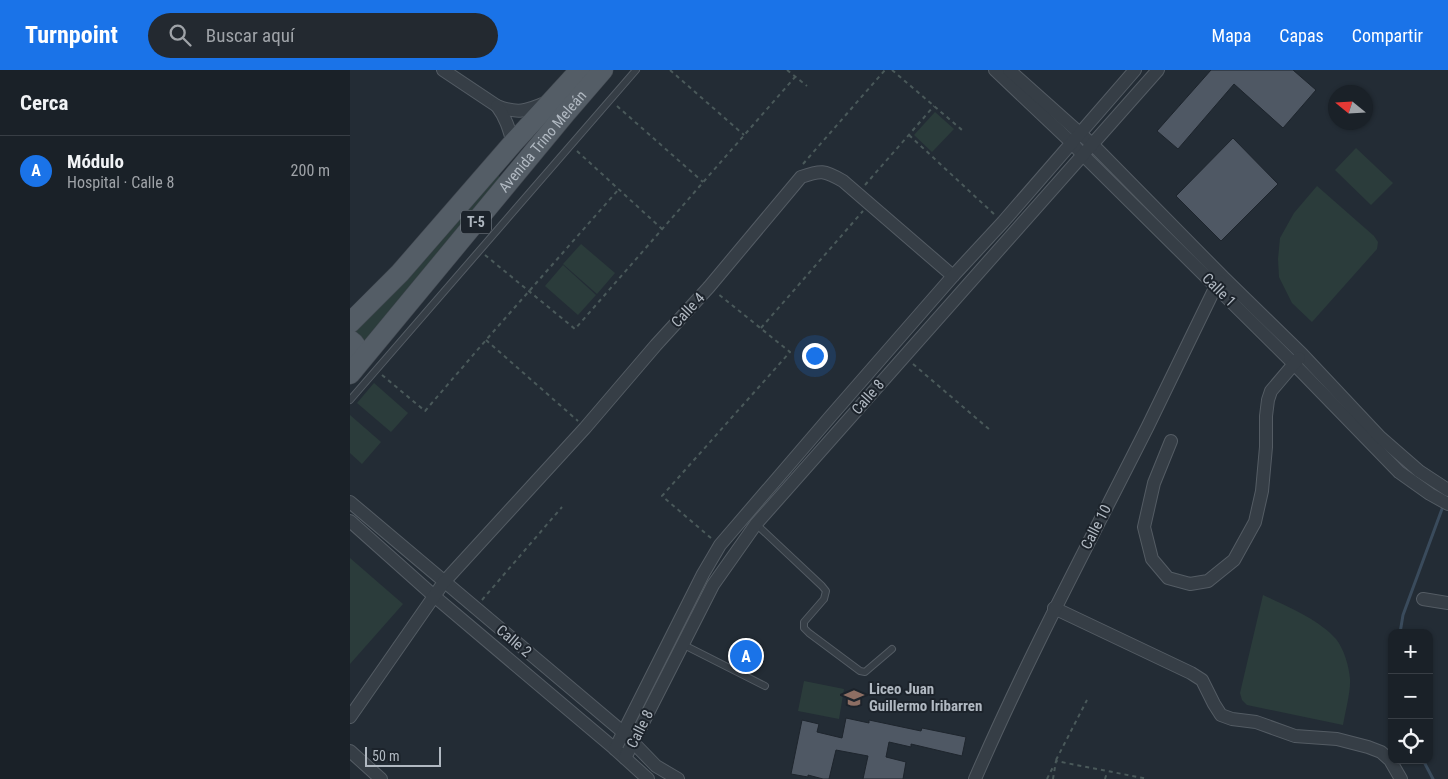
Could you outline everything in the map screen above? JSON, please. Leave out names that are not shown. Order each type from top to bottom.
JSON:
[{"type":"main road","name":"Avenida Trino Meleán","points":[[350,322],[400,273],[513,143],[580,70]]},
{"type":"main road","name":"Avenida Trino Meleán","points":[[351,373],[603,70]]},
{"type":"main road","points":[[350,340],[357,348],[358,356],[351,373]]},
{"type":"street","points":[[444,70],[497,106],[504,114],[513,143]]},
{"type":"street","name":"Calle 1","points":[[995,70],[1076,138],[1092,145],[1220,282],[1293,364],[1400,472],[1430,494],[1448,504]]},
{"type":"street","name":"Calle 1","points":[[1010,70],[1076,138],[1083,155],[1220,282],[1302,354],[1380,437],[1419,471],[1448,490]]},
{"type":"street","name":"Calle 8","points":[[615,749],[720,545],[836,409],[1003,222],[1135,70]]},
{"type":"street","name":"Calle 8","points":[[625,758],[713,585],[756,524],[1158,70]]},
{"type":"street","points":[[497,106],[518,112],[554,100]]},
{"type":"street","name":"Calle 4","points":[[350,717],[444,582],[585,428],[656,345],[710,287],[801,177],[815,172],[829,172],[843,181],[954,276]]},
{"type":"street","name":"Calle 10","points":[[975,779],[1054,608],[1220,282]]},
{"type":"street","points":[[1171,442],[1154,483],[1144,527],[1152,558],[1168,578],[1190,584],[1208,580],[1234,560],[1254,522],[1263,482],[1268,400],[1271,390],[1302,354]]},
{"type":"street","name":"Calle 2","points":[[350,502],[624,733],[656,766],[678,779]]},
{"type":"street","name":"Calle 2","points":[[350,521],[434,596],[648,779]]},
{"type":"street","points":[[1423,599],[1448,603]]},
{"type":"street","points":[[1054,608],[1197,676],[1202,680],[1221,715],[1232,719],[1256,722],[1295,736],[1337,739],[1368,747],[1381,752],[1390,760],[1401,779]]},
{"type":"street","points":[[350,752],[381,779]]},
{"type":"lane","points":[[350,400],[636,70]]},
{"type":"lane","points":[[756,524],[826,591],[824,600],[804,622],[804,628],[809,634],[860,671],[865,672],[892,649]]},
{"type":"lane","points":[[682,644],[765,686]]},
{"type":"path","points":[[670,70],[744,135]]},
{"type":"path","points":[[787,70],[807,86]]},
{"type":"path","points":[[801,167],[885,70]]},
{"type":"path","points":[[892,70],[962,130]]},
{"type":"path","points":[[480,251],[575,328],[795,77]]},
{"type":"path","points":[[610,100],[703,182]]},
{"type":"path","points":[[858,193],[934,106]]},
{"type":"path","points":[[909,135],[1003,222]]},
{"type":"path","points":[[571,146],[662,229]]},
{"type":"path","points":[[376,370],[425,411],[619,189]]},
{"type":"path","points":[[762,328],[869,203]]},
{"type":"path","points":[[710,287],[790,352],[662,496],[720,545]]},
{"type":"path","points":[[486,340],[585,428]]},
{"type":"path","points":[[904,356],[990,430]]},
{"type":"path","points":[[475,608],[562,507]]},
{"type":"path","points":[[1047,779],[1086,700]]},
{"type":"path","points":[[1056,761],[1148,779]]},
{"type":"path","points":[[1053,779],[1056,761]]},
{"type":"path","points":[[1105,779],[1107,771]]},
{"type":"shaded area","points":[[935,112],[954,129],[932,152],[914,135]]},
{"type":"shaded area","points":[[1356,148],[1393,183],[1371,205],[1335,170]]},
{"type":"shaded area","points":[[498,175],[501,178],[364,346],[360,336],[350,331]]},
{"type":"shaded area","points":[[1317,186],[1374,236],[1378,242],[1377,249],[1312,322],[1292,303],[1279,277],[1278,259],[1280,238],[1294,213]]},
{"type":"shaded area","points":[[581,244],[615,273],[597,294],[563,264]]},
{"type":"shaded area","points":[[563,265],[596,295],[578,315],[545,286]]},
{"type":"shaded area","points":[[374,383],[408,413],[391,432],[357,403]]},
{"type":"shaded area","points":[[350,415],[381,442],[362,464],[350,453]]},
{"type":"shaded area","points":[[350,558],[403,604],[350,664]]},
{"type":"shaded area","points":[[1263,595],[1312,619],[1329,632],[1339,643],[1346,658],[1350,679],[1343,725],[1247,705],[1242,700],[1240,693]]},
{"type":"shaded area","points":[[804,681],[844,689],[839,719],[798,711]]},
{"type":"building","points":[[1211,70],[1293,70],[1316,90],[1283,128],[1234,84],[1178,149],[1157,131]]},
{"type":"building","points":[[1233,138],[1278,184],[1221,241],[1176,196]]},
{"type":"building","points":[[846,718],[869,723],[869,720],[921,731],[922,728],[966,737],[962,756],[911,744],[911,747],[889,742],[886,757],[906,762],[903,779],[863,779],[868,756],[836,750],[829,779],[791,774],[802,720],[819,724],[817,732],[842,738]]},
{"type":"waterway","points":[[1401,629],[1403,615],[1442,509]]},
{"type":"waterway","points":[[1425,764],[1433,779]]},
{"type":"place","name":"Módulo","points":[[746,656]]},
{"type":"place","name":"Liceo Juan Guillermo Iribarren","points":[[854,698]]}]
